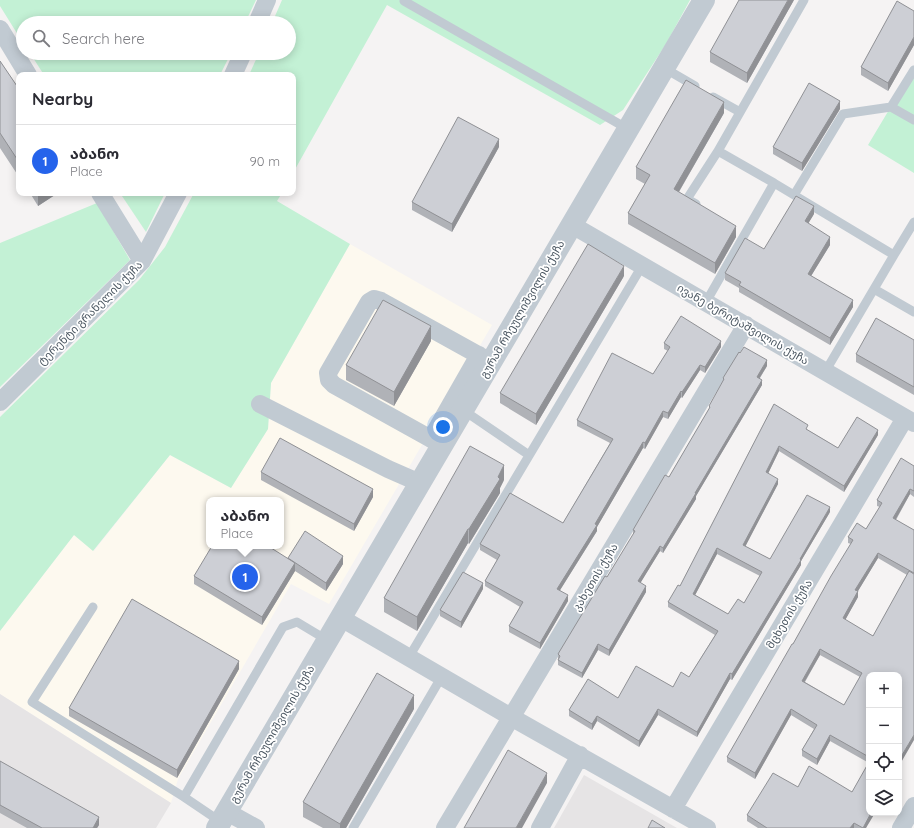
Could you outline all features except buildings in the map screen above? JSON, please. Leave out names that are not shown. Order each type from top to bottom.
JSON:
[{"type":"street","points":[[259,16],[267,0]]},
{"type":"street","name":"გურამ რჩეულიშვილის ქუჩა","points":[[222,821],[420,483],[437,442],[463,410],[485,358],[572,225],[704,0]]},
{"type":"street","points":[[0,29],[16,55]]},
{"type":"street","points":[[19,60],[26,72]]},
{"type":"street","points":[[234,72],[240,60]]},
{"type":"street","points":[[102,196],[142,261]]},
{"type":"street","name":"ტერენტი გრანელის ქუჩა","points":[[0,402],[142,261],[176,196]]},
{"type":"street","name":"ივანე ბერიტაშვილის ქუჩა","points":[[572,225],[910,421]]},
{"type":"street","points":[[374,299],[381,301],[485,358],[437,442],[334,385],[329,380],[328,373],[369,302],[374,299]]},
{"type":"street","name":"კახეთის ქუჩა","points":[[445,828],[746,325]]},
{"type":"street","points":[[260,404],[388,470],[420,483]]},
{"type":"street","name":"მცხეთის ქუჩა","points":[[673,809],[910,421]]},
{"type":"street","points":[[340,618],[707,828]]},
{"type":"street","points":[[540,828],[580,755]]},
{"type":"street","points":[[901,828],[914,806]]},
{"type":"street","points":[[222,821],[256,828]]},
{"type":"lane","points":[[706,211],[688,199],[718,151],[804,0]]},
{"type":"lane","points":[[404,1],[628,129]]},
{"type":"lane","points":[[664,68],[740,112]]},
{"type":"lane","points":[[891,107],[914,70]]},
{"type":"lane","points":[[794,195],[843,114],[891,107],[914,120]]},
{"type":"lane","points":[[718,151],[894,255]]},
{"type":"lane","points":[[706,302],[741,233],[774,183]]},
{"type":"lane","points":[[825,372],[914,222]]},
{"type":"lane","points":[[409,657],[642,266]]},
{"type":"lane","points":[[874,289],[914,312]]},
{"type":"lane","points":[[463,410],[529,455]]},
{"type":"lane","points":[[93,606],[32,702],[222,821]]},
{"type":"lane","points":[[184,797],[283,627],[297,622],[327,640]]},
{"type":"lane","points":[[352,828],[442,676]]},
{"type":"shaded area","points":[[350,244],[492,325],[329,604],[291,584],[178,779],[171,803],[0,694],[0,631],[74,535],[94,551],[170,455],[231,488],[268,429],[271,383]]},
{"type":"shaded area","points":[[0,694],[171,803],[156,828],[0,828]]},
{"type":"shaded area","points":[[584,775],[677,828],[554,828]]},
{"type":"green space","points":[[0,0],[256,0],[248,16],[16,16],[16,32],[0,6]]},
{"type":"green space","points":[[282,0],[690,0],[666,44],[623,110],[600,125],[387,5],[296,168],[296,72],[250,72],[256,60],[296,60],[296,16],[275,16]]},
{"type":"green space","points":[[34,60],[228,60],[222,72],[42,72]]},
{"type":"green space","points":[[914,68],[914,173],[868,145]]},
{"type":"green space","points":[[122,196],[164,196],[146,232]]},
{"type":"green space","points":[[192,196],[280,196],[277,201],[350,244],[271,383],[268,429],[231,488],[170,455],[93,551],[74,535],[0,631],[0,417],[139,280],[165,247]]},
{"type":"green space","points":[[97,203],[130,260],[0,387],[0,243]]},
{"type":"place","name":"აბანო","points":[[245,577]]}]
